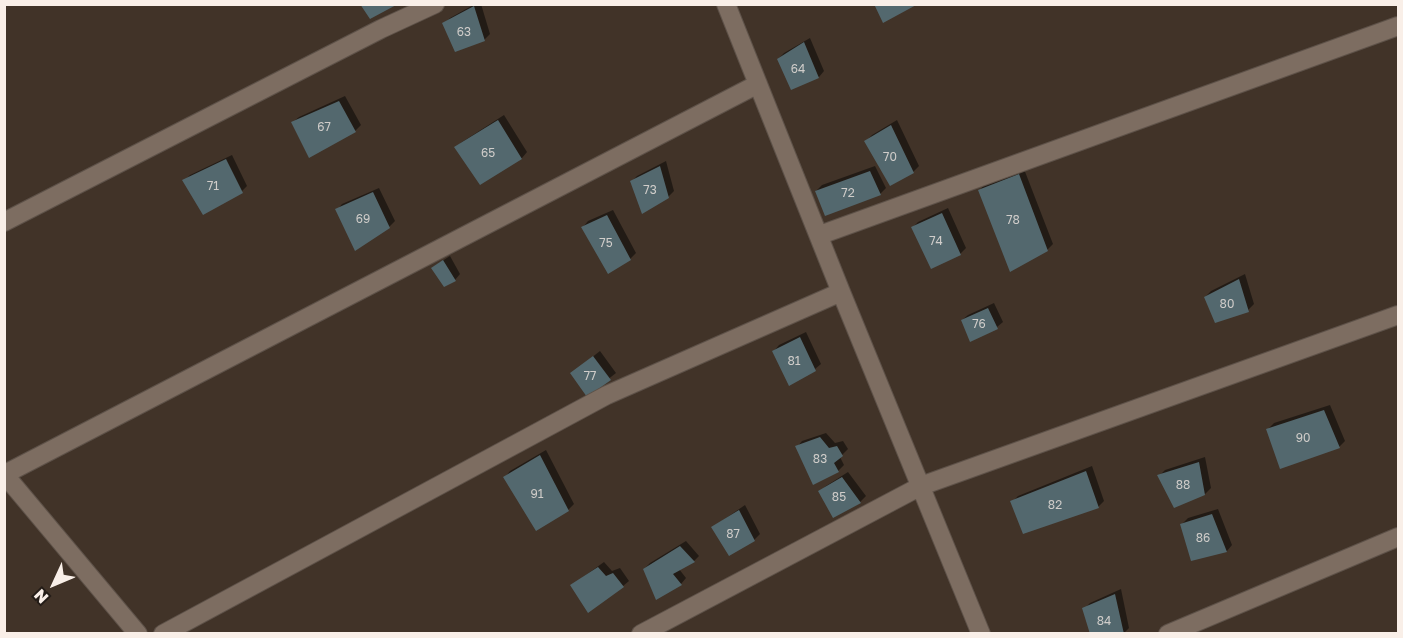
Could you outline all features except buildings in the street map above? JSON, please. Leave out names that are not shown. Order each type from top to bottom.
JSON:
[{"type":"street","points":[[4,222],[381,29],[435,4]]},
{"type":"street","points":[[726,4],[981,633]]},
{"type":"street","points":[[820,235],[1398,26]]},
{"type":"street","points":[[138,633],[5,474],[758,84]]},
{"type":"street","points":[[163,633],[607,395],[841,292]]},
{"type":"street","points":[[641,633],[921,486],[1398,315]]},
{"type":"street","points":[[1168,633],[1398,537]]}]
